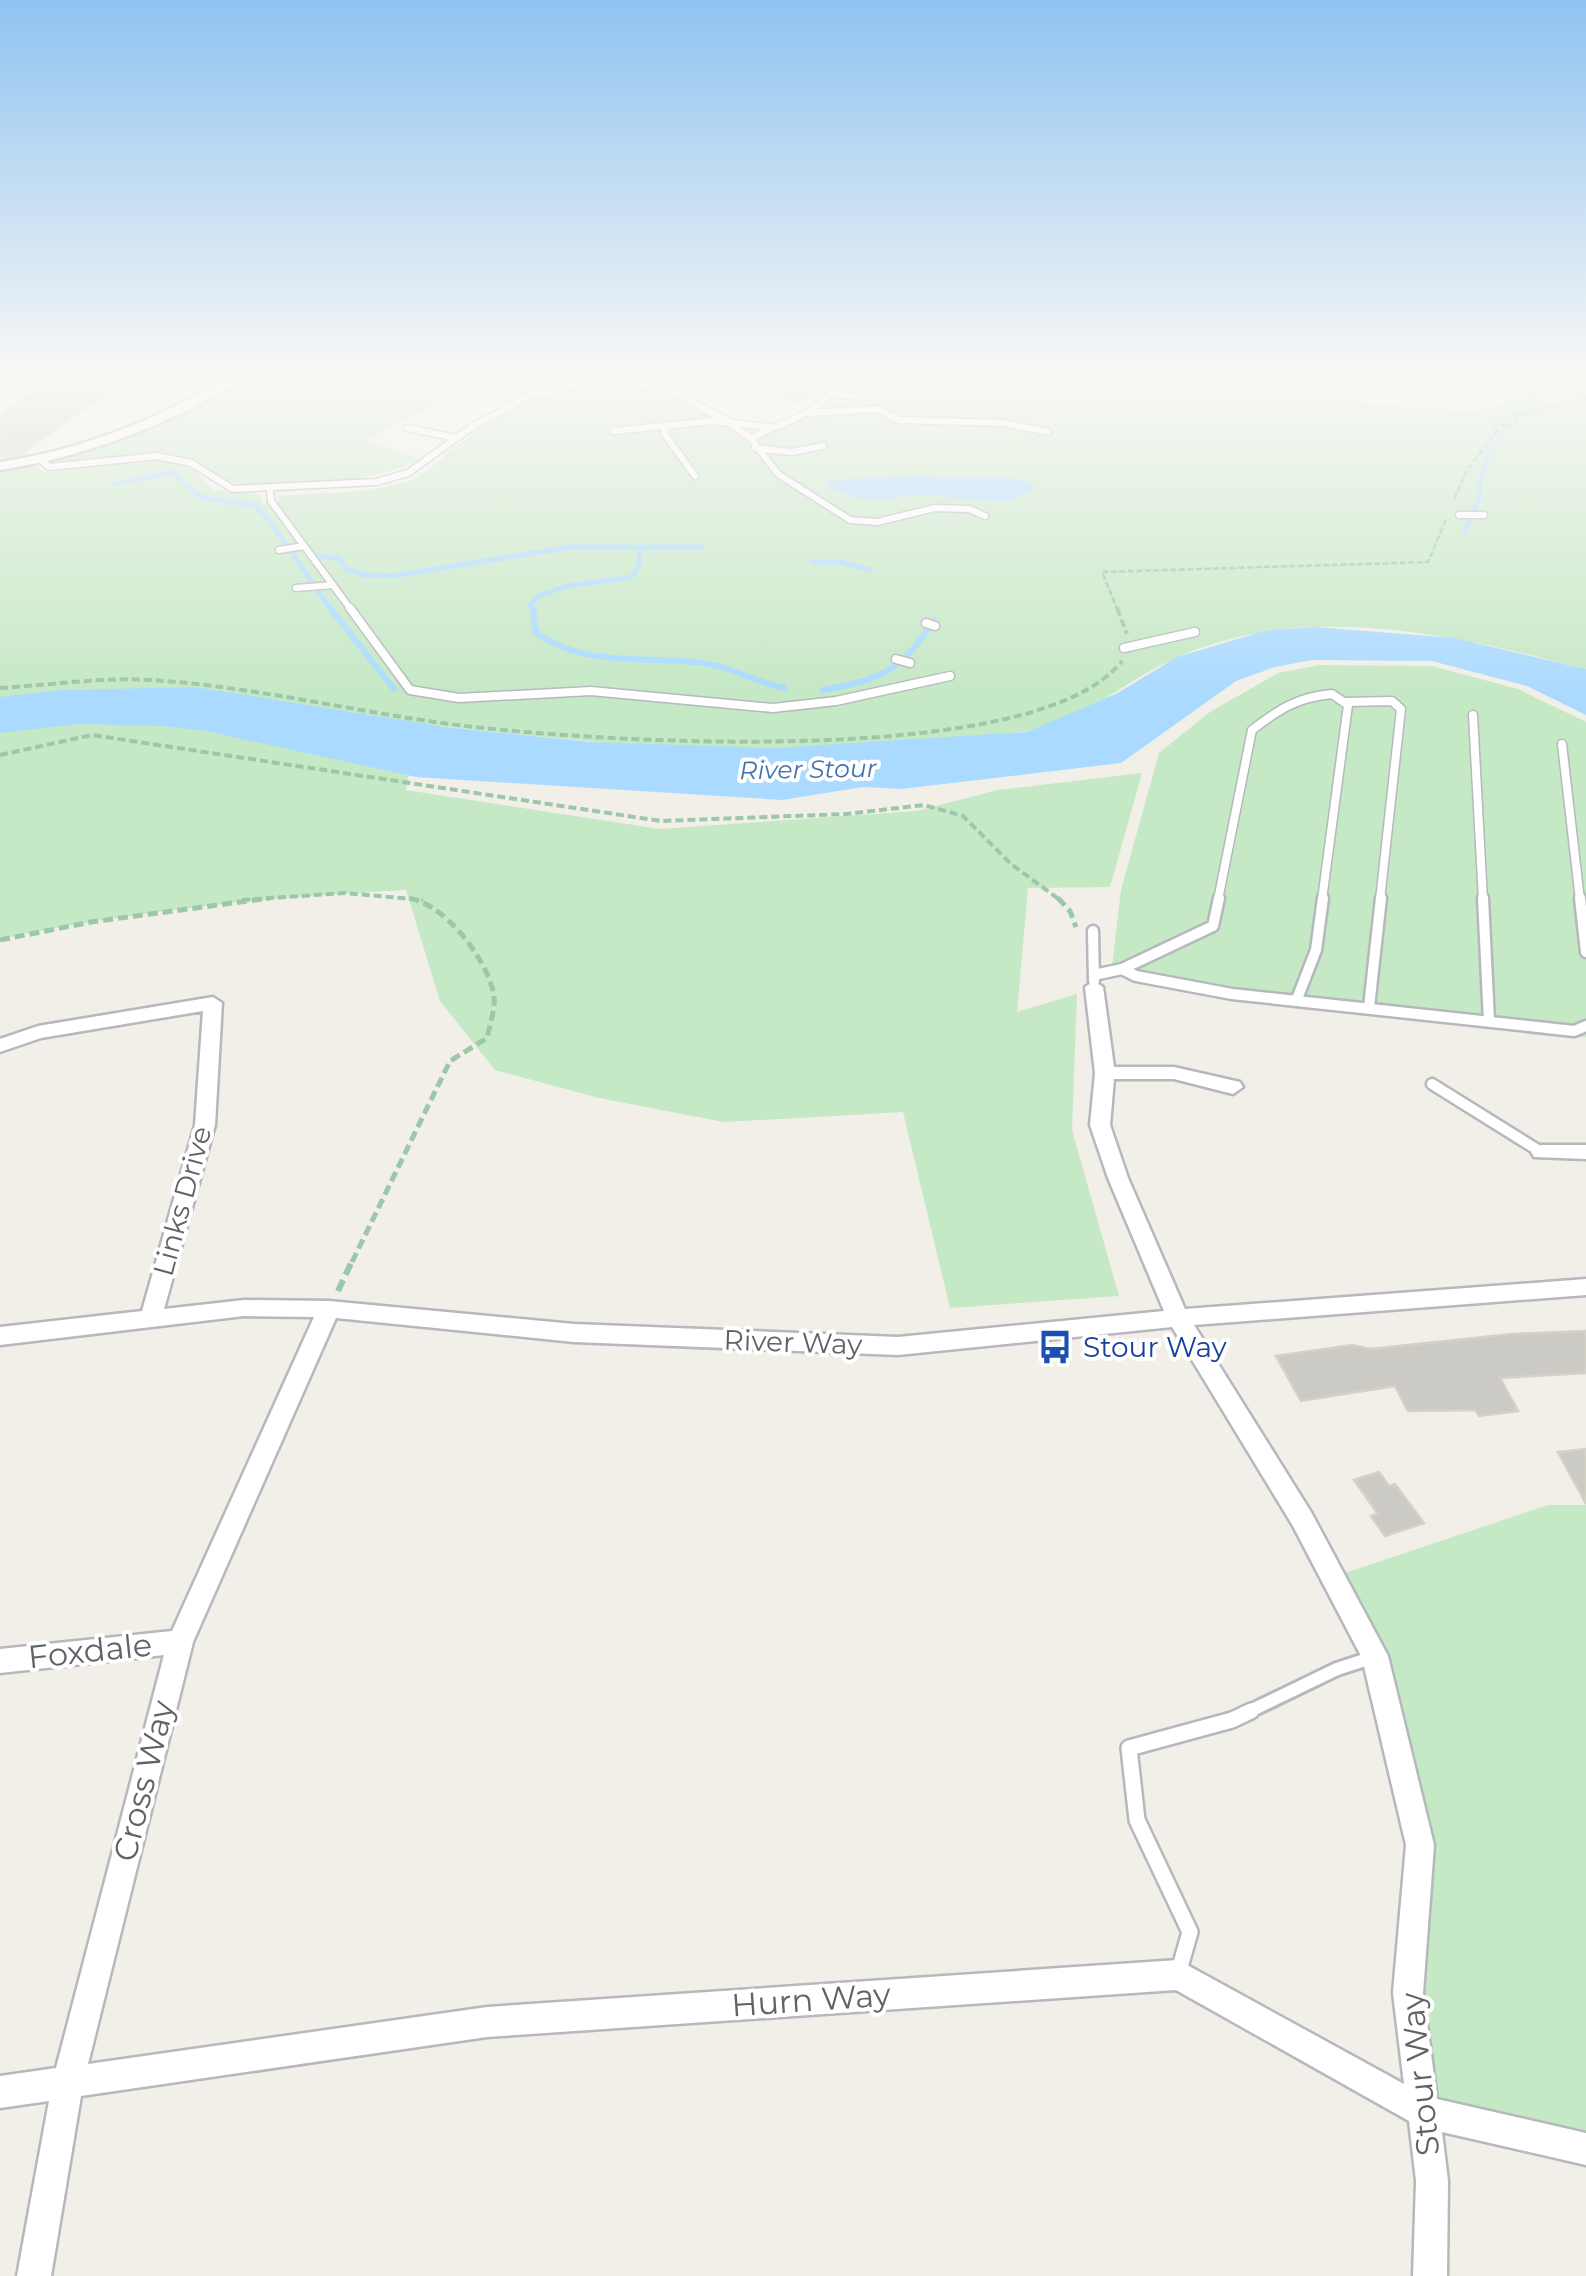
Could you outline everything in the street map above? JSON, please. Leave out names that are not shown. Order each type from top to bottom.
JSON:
[{"type":"street","name":"Stour Way","points":[[1094,981],[1105,1073],[1100,1125],[1118,1178],[1178,1318],[1302,1519],[1375,1656],[1420,1846],[1408,1993],[1432,2180],[1430,2276]]},
{"type":"street","name":"Links Drive","points":[[0,1046],[38,1032],[213,1003],[205,1125],[151,1317]]},
{"type":"street","points":[[1105,1073],[1174,1072],[1233,1088]]},
{"type":"street","points":[[1540,1152],[1586,1152]]},
{"type":"street","name":"River Way","points":[[0,1336],[244,1308],[329,1310],[574,1333],[898,1346],[1178,1318],[1586,1287]]},
{"type":"street","name":"Cross Way","points":[[34,2276],[68,2083],[180,1642],[329,1310]]},
{"type":"street","name":"Foxdale","points":[[0,1661],[180,1642]]},
{"type":"street","points":[[1178,1975],[1423,2112],[1586,2150]]},
{"type":"street","name":"Hurn Way","points":[[0,2092],[487,2022],[1178,1975]]},
{"type":"lane","points":[[223,484],[233,490],[347,484]]},
{"type":"lane","points":[[794,484],[850,520],[877,522],[935,508],[969,510],[985,516]]},
{"type":"lane","points":[[270,490],[272,501],[410,690],[459,698],[591,691],[772,708],[836,702],[950,676]]},
{"type":"lane","points":[[1459,515],[1484,515]]},
{"type":"lane","points":[[278,550],[304,546]]},
{"type":"lane","points":[[296,588],[333,585]]},
{"type":"lane","points":[[1127,647],[1195,632]]},
{"type":"lane","points":[[896,660],[910,663]]},
{"type":"lane","points":[[1094,931],[1094,981],[1213,926],[1252,730],[1281,707],[1302,697],[1332,694],[1348,704],[1316,950],[1297,998]]},
{"type":"lane","points":[[1344,702],[1392,701],[1401,709],[1369,1007]]},
{"type":"lane","points":[[1473,714],[1485,1002],[1489,1020]]},
{"type":"lane","points":[[1562,744],[1586,952]]},
{"type":"lane","points":[[1122,969],[1136,976],[1232,994],[1574,1030],[1586,1026]]},
{"type":"lane","points":[[1432,1084],[1540,1152]]},
{"type":"lane","points":[[1178,1975],[1190,1932],[1137,1820],[1129,1748],[1232,1720],[1337,1669],[1375,1656]]},
{"type":"path","points":[[0,688],[147,680],[258,690],[472,727],[738,743],[813,742],[973,726],[1061,703],[1108,679],[1127,647],[1102,572],[1428,562],[1461,484]]},
{"type":"path","points":[[0,755],[92,735],[661,821],[846,814],[924,805],[963,816],[1010,864],[1056,895],[1070,911],[1076,928],[1094,931]]},
{"type":"path","points":[[0,940],[197,907],[346,893],[422,898],[476,948],[495,996],[487,1038],[450,1061],[329,1310]]},
{"type":"green space","points":[[0,484],[207,484],[213,490],[261,495],[262,503],[278,503],[278,496],[393,486],[1586,484],[1586,669],[1434,635],[1330,627],[1278,630],[1227,640],[1159,666],[1064,720],[1005,734],[704,749],[417,724],[406,790],[660,829],[917,811],[998,790],[1142,773],[1110,887],[1028,888],[1017,1012],[1077,994],[1072,1130],[1119,1296],[950,1308],[903,1112],[724,1122],[599,1098],[495,1070],[440,1001],[406,890],[202,907],[0,939]]},
{"type":"green space","points":[[241,484],[318,484],[279,487]]},
{"type":"green space","points":[[1320,665],[1432,666],[1518,689],[1586,722],[1586,1037],[1247,1000],[1111,975],[1121,890],[1159,753],[1210,712],[1278,673]]},
{"type":"green space","points":[[1548,1505],[1586,1505],[1586,2149],[1423,2112],[1420,1845],[1375,1656],[1333,1577]]},
{"type":"water","points":[[1034,485],[1023,495],[995,501],[932,495],[859,498],[827,487]]},
{"type":"water","name":"River Stour","points":[[1316,627],[1454,638],[1586,669],[1586,715],[1527,686],[1432,661],[1312,660],[1275,667],[1236,681],[1121,763],[901,789],[863,787],[782,800],[416,777],[206,731],[161,726],[79,724],[0,733],[0,697],[62,690],[195,687],[445,727],[589,742],[775,748],[1027,732],[1116,694],[1177,657],[1264,631]]},
{"type":"building","points":[[1586,1331],[1586,1373],[1500,1378],[1518,1411],[1479,1416],[1475,1410],[1408,1411],[1395,1386],[1301,1401],[1276,1356],[1352,1345],[1370,1349],[1512,1334]]},
{"type":"building","points":[[1586,1449],[1586,1504],[1558,1452]]},
{"type":"building","points":[[1379,1472],[1389,1486],[1395,1484],[1424,1523],[1385,1536],[1371,1516],[1378,1514],[1354,1480]]},
{"type":"waterway","points":[[186,484],[200,497],[255,506],[267,517],[332,611]]},
{"type":"waterway","points":[[1465,532],[1480,495],[1479,484]]},
{"type":"waterway","points":[[315,555],[340,559],[345,569],[366,575],[392,576],[571,547],[640,547]]},
{"type":"waterway","points":[[533,609],[530,605],[539,596],[563,587],[631,577],[639,567],[640,547]]},
{"type":"waterway","points":[[640,547],[702,547]]},
{"type":"waterway","points":[[812,562],[840,562],[870,570]]},
{"type":"waterway","points":[[330,608],[394,689]]},
{"type":"waterway","points":[[533,609],[535,632],[576,652],[709,664],[784,688]]},
{"type":"waterway","points":[[823,690],[861,682],[889,670],[911,651],[934,620]]},
{"type":"place","name":"Stour Way","points":[[1055,1347]]}]
